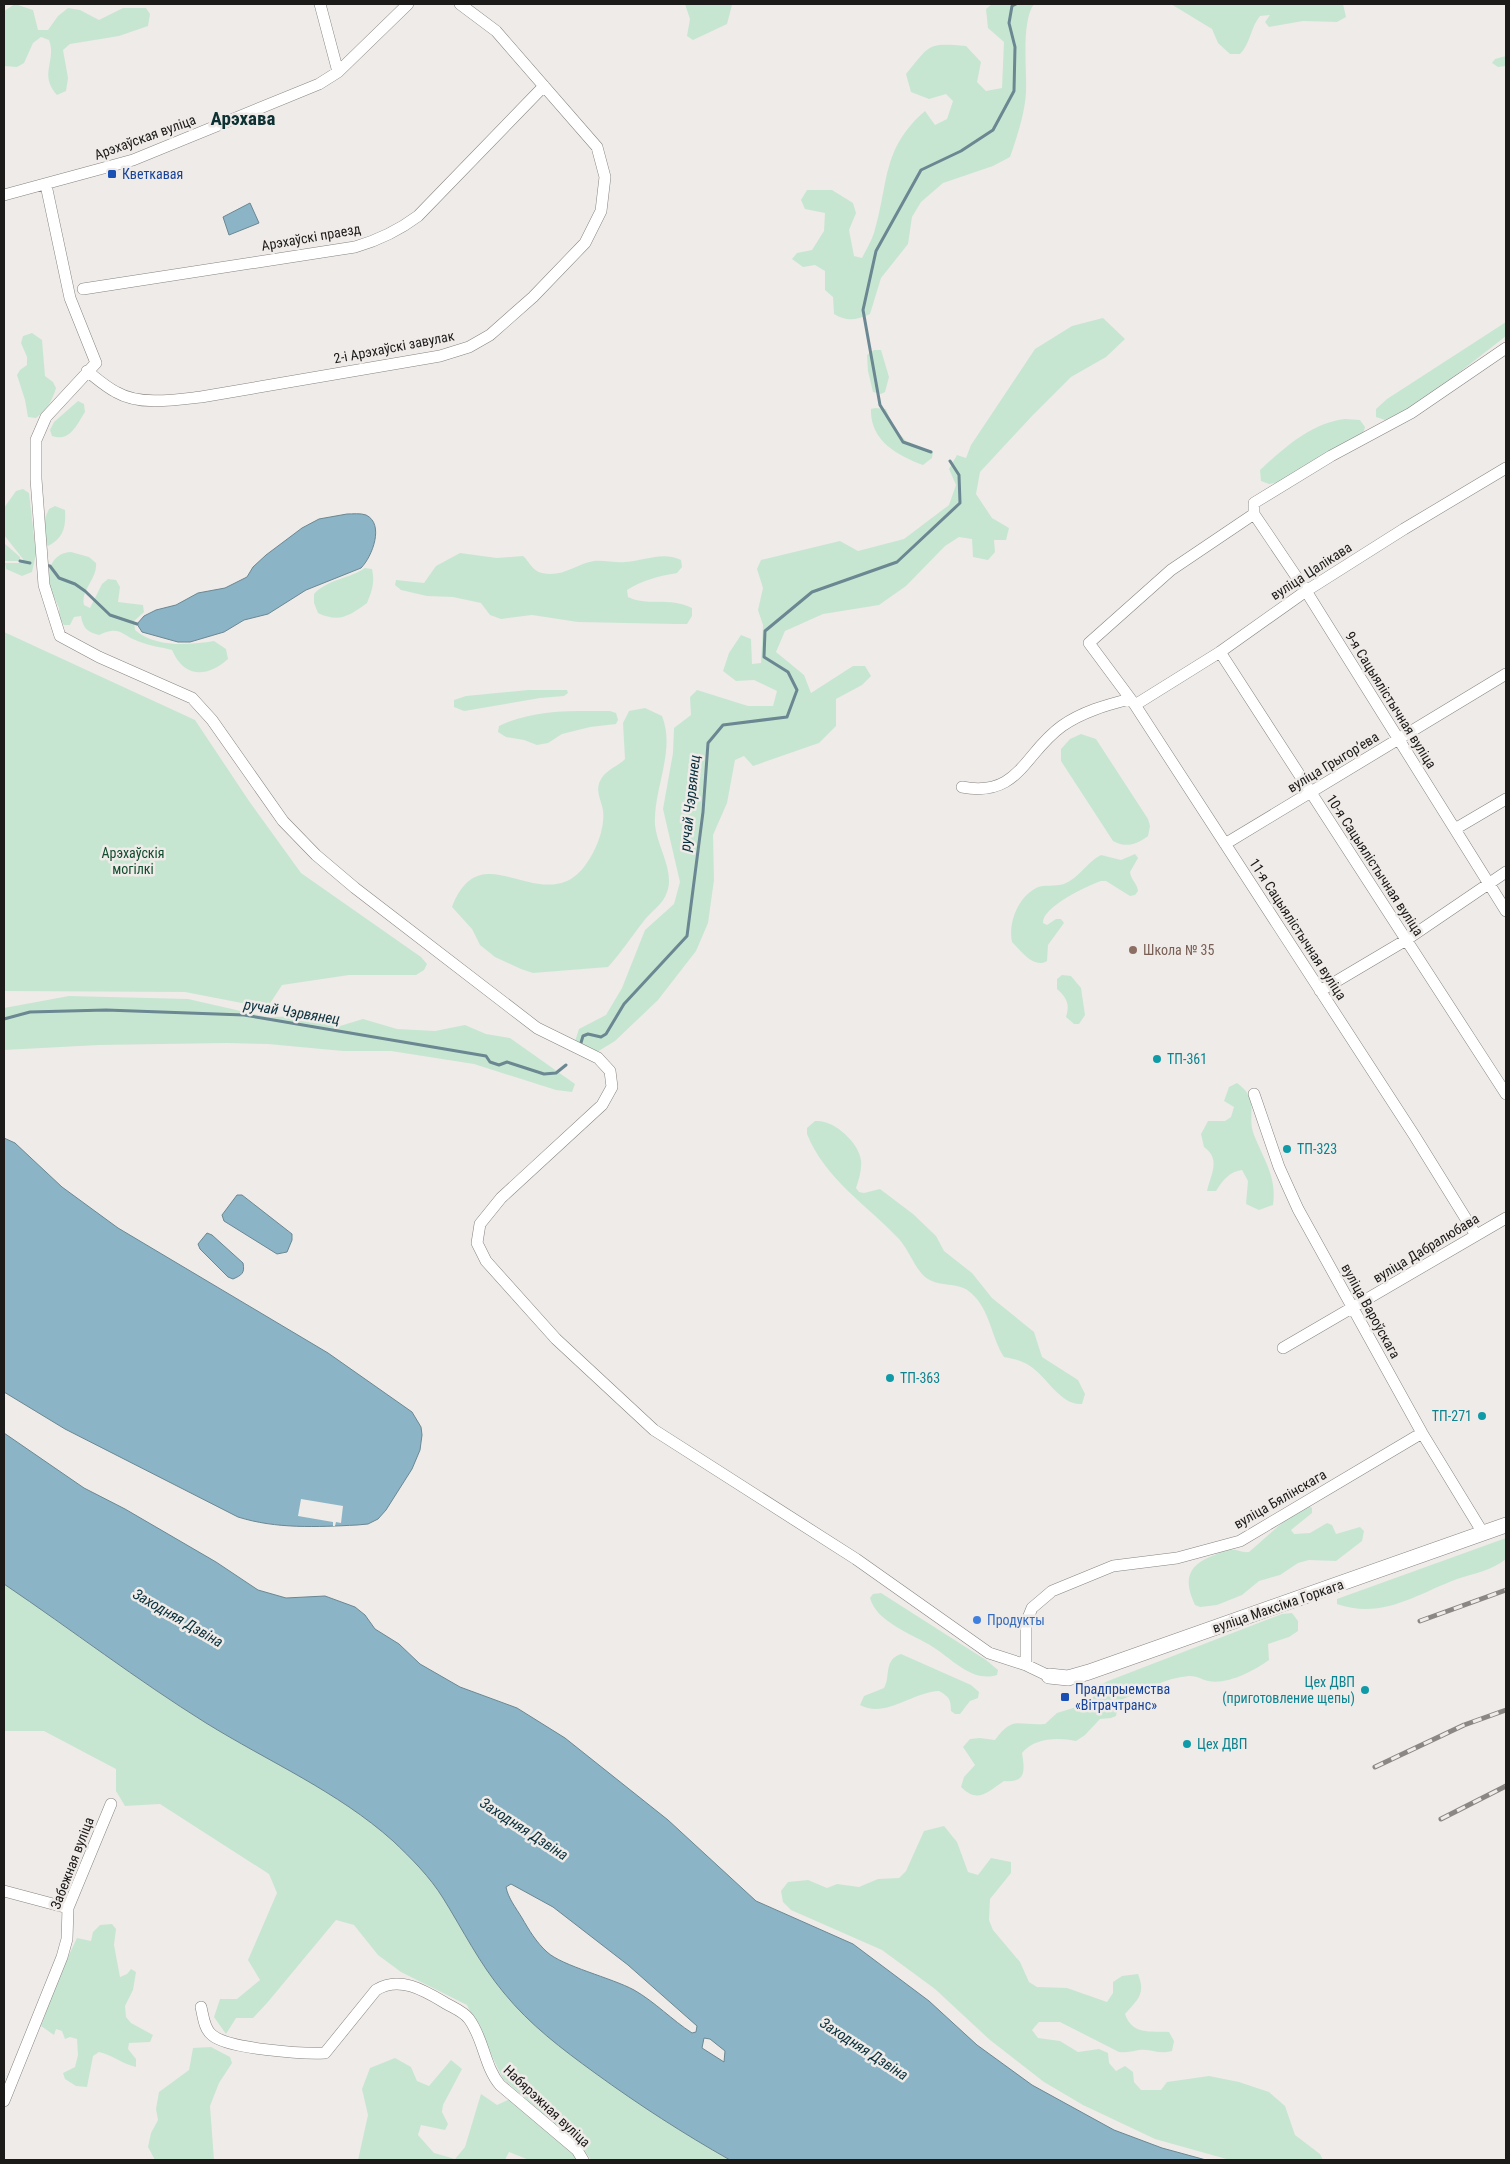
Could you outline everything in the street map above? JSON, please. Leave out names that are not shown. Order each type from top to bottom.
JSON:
[{"type":"main road","name":"вуліца Максіма Горкага","points":[[1049,1676],[1068,1678],[1089,1672],[1506,1525]]},
{"type":"street","points":[[320,4],[338,72]]},
{"type":"street","name":"Арэхаўская вуліца","points":[[4,195],[110,167],[176,143],[318,84],[338,72],[408,4]]},
{"type":"street","name":"2-і Арэхаўскі завулак","points":[[87,371],[117,393],[143,400],[169,401],[440,356],[469,347],[490,335],[533,298],[585,243],[601,211],[605,177],[597,147],[496,31],[460,4]]},
{"type":"street","name":"Арэхаўскі праезд","points":[[83,289],[355,247],[379,240],[400,230],[418,216],[544,86]]},
{"type":"street","points":[[46,185],[70,298],[96,363],[46,417],[36,440],[36,480],[44,585],[60,636],[99,657],[192,698],[212,720],[283,821],[316,855],[355,888],[537,1028],[598,1058],[610,1071],[612,1087],[602,1105],[501,1198],[480,1224],[477,1243],[486,1261],[556,1340],[654,1430],[856,1559],[989,1653],[1026,1665],[1049,1676]]},
{"type":"street","points":[[1254,509],[1331,456],[1410,413],[1506,348]]},
{"type":"street","name":"вуліца Цалікава","points":[[962,787],[992,789],[1014,776],[1061,727],[1100,706],[1133,702],[1220,652],[1306,591],[1506,468]]},
{"type":"street","name":"9-я Сацыялістычная вуліца","points":[[1254,509],[1398,740],[1490,882],[1506,911]]},
{"type":"street","name":"11-я Сацыялістычная вуліца","points":[[1254,509],[1171,570],[1090,643],[1133,702],[1476,1235]]},
{"type":"street","name":"10-я Сацыялістычная вуліца","points":[[1220,652],[1506,1094]]},
{"type":"street","name":"вуліца Грыгорʼева","points":[[1225,844],[1506,674]]},
{"type":"street","points":[[1456,829],[1506,799]]},
{"type":"street","points":[[1320,991],[1406,940],[1506,872]]},
{"type":"street","name":"вуліца Вароўскага","points":[[1254,1094],[1287,1184],[1352,1310],[1483,1534]]},
{"type":"street","name":"вуліца Дабралюбава","points":[[1283,1348],[1352,1310],[1506,1218]]},
{"type":"street","name":"вуліца Бялінскага","points":[[1026,1665],[1026,1623],[1032,1608],[1052,1591],[1113,1566],[1177,1558],[1240,1541],[1422,1432]]},
{"type":"street","name":"Забежная вуліца","points":[[4,2101],[62,1957],[66,1939],[68,1908],[111,1804]]},
{"type":"street","points":[[4,1891],[68,1908]]},
{"type":"street","name":"Набярэжная вуліца","points":[[200,2007],[205,2024],[212,2035],[232,2043],[302,2054],[325,2053],[376,1990],[384,1985],[410,1985],[427,1993],[469,2019],[492,2076],[500,2085],[577,2150],[583,2160]]},
{"type":"green space","points":[[15,4],[33,10],[38,30],[48,30],[58,16],[68,8],[80,10],[99,20],[123,8],[146,8],[150,14],[148,26],[119,36],[70,44],[63,50],[68,78],[66,91],[57,95],[48,74],[51,54],[49,40],[41,37],[33,43],[24,63],[17,67],[4,66],[4,11]]},
{"type":"green space","points":[[685,4],[732,5],[727,24],[693,40],[687,36],[690,19]]},
{"type":"green space","points":[[992,4],[1034,4],[1027,22],[1024,108],[1010,157],[993,166],[943,183],[921,202],[912,217],[908,244],[881,278],[870,314],[852,319],[839,317],[834,314],[833,297],[825,290],[825,271],[815,265],[803,267],[792,259],[797,253],[812,250],[824,231],[825,213],[805,209],[801,200],[807,190],[832,190],[853,203],[856,213],[849,230],[854,256],[862,258],[874,233],[893,153],[901,139],[911,125],[925,111],[935,125],[947,119],[953,101],[946,94],[929,99],[911,92],[906,74],[914,64],[926,51],[936,46],[966,46],[981,62],[977,82],[986,91],[1002,88],[1004,42],[988,28],[986,9]]},
{"type":"green space","points":[[1171,4],[1343,4],[1346,17],[1337,22],[1303,21],[1269,27],[1265,22],[1270,15],[1260,16],[1254,25],[1244,50],[1240,54],[1230,54],[1218,43],[1212,29]]},
{"type":"green space","points":[[1506,56],[1506,66],[1498,67],[1492,63],[1495,59]]},
{"type":"green space","points":[[1103,318],[1125,339],[1106,357],[1071,377],[980,472],[976,494],[992,518],[1009,528],[1006,540],[994,540],[995,552],[988,560],[973,557],[972,539],[959,537],[945,546],[906,586],[879,605],[823,614],[785,631],[776,652],[804,675],[811,693],[853,666],[865,666],[871,676],[862,685],[836,699],[836,726],[819,743],[753,766],[744,756],[735,760],[727,803],[713,835],[714,880],[708,923],[696,951],[658,1000],[615,1041],[592,1055],[575,1041],[579,1029],[606,1015],[622,988],[645,930],[674,904],[680,882],[663,809],[673,753],[674,728],[691,715],[690,697],[697,690],[748,706],[773,706],[777,691],[754,680],[736,681],[723,671],[729,653],[741,635],[751,639],[752,664],[761,663],[763,625],[758,610],[763,588],[757,569],[761,560],[840,541],[858,551],[904,539],[949,505],[956,485],[949,469],[957,455],[966,458],[971,445],[1035,349],[1072,326]]},
{"type":"green space","points":[[1506,322],[1506,336],[1420,403],[1385,420],[1376,417],[1376,409],[1387,399]]},
{"type":"green space","points":[[32,333],[42,340],[45,376],[53,382],[56,388],[49,405],[36,418],[28,417],[17,375],[27,365],[27,357],[21,343],[23,336]]},
{"type":"green space","points":[[874,350],[881,350],[889,377],[885,392],[881,394],[873,392],[868,371],[867,355]]},
{"type":"green space","points":[[78,401],[84,404],[85,412],[72,432],[63,437],[52,436],[50,430],[54,422]]},
{"type":"green space","points":[[871,409],[886,409],[893,427],[906,441],[933,452],[932,458],[923,465],[904,457],[887,445],[875,430]]},
{"type":"green space","points":[[1345,419],[1360,420],[1365,427],[1363,434],[1280,482],[1269,484],[1261,481],[1260,470],[1288,445],[1309,431],[1333,421]]},
{"type":"green space","points":[[23,489],[29,493],[36,554],[32,572],[22,576],[6,569],[5,563],[21,563],[23,559],[4,535],[4,508],[16,491]]},
{"type":"green space","points":[[55,506],[65,510],[65,521],[61,535],[48,546],[43,544],[42,525],[49,509]]},
{"type":"green space","points":[[4,543],[20,557],[20,561],[4,561]]},
{"type":"green space","points":[[71,552],[89,557],[96,563],[96,569],[84,595],[84,605],[90,608],[102,584],[108,579],[116,580],[120,587],[118,602],[143,605],[144,612],[134,621],[135,630],[143,636],[173,644],[194,644],[214,641],[226,649],[228,659],[212,670],[197,672],[183,666],[172,650],[144,643],[116,631],[99,635],[91,632],[84,626],[81,616],[74,617],[70,625],[64,625],[59,618],[59,608],[45,577],[52,563],[61,554]]},
{"type":"green space","points":[[460,553],[497,558],[523,556],[533,568],[542,573],[549,574],[556,574],[594,561],[621,562],[660,556],[674,557],[681,560],[682,567],[677,573],[657,577],[639,584],[627,590],[628,597],[643,601],[683,604],[692,608],[692,616],[687,624],[578,622],[532,615],[501,619],[490,615],[481,603],[453,597],[427,596],[401,590],[395,585],[396,580],[424,583],[436,566]]},
{"type":"green space","points":[[365,568],[372,569],[373,578],[372,590],[367,603],[344,617],[325,616],[318,613],[314,603],[314,594],[326,585]]},
{"type":"green space","name":"Арэхаўскія могілкі","points":[[4,632],[195,720],[249,801],[301,873],[421,957],[427,964],[424,970],[416,975],[349,975],[282,985],[267,1008],[185,992],[4,991]]},
{"type":"green space","points":[[528,690],[567,690],[568,693],[564,696],[540,698],[464,711],[454,707],[454,700],[466,696]]},
{"type":"green space","points":[[645,708],[662,716],[666,729],[667,743],[655,811],[656,833],[669,876],[665,897],[608,967],[533,973],[495,957],[480,945],[472,929],[452,907],[463,887],[475,877],[488,874],[551,885],[567,881],[575,876],[594,851],[602,830],[603,811],[598,789],[600,781],[605,774],[625,759],[623,723],[629,711]]},
{"type":"green space","points":[[567,711],[610,711],[616,713],[618,720],[616,724],[590,727],[562,734],[548,743],[537,745],[524,740],[506,737],[498,732],[499,726],[526,716]]},
{"type":"green space","points":[[1081,734],[1096,739],[1148,819],[1150,826],[1148,836],[1139,842],[1127,845],[1113,841],[1061,761],[1061,749],[1070,739]]},
{"type":"green space","points":[[1135,854],[1138,858],[1130,872],[1138,891],[1135,895],[1130,896],[1106,881],[1101,881],[1066,898],[1050,910],[1043,923],[1047,925],[1056,919],[1061,919],[1064,923],[1048,945],[1047,961],[1037,963],[1033,961],[1012,942],[1013,919],[1019,904],[1030,892],[1039,887],[1061,885],[1069,882],[1101,855],[1121,860]]},
{"type":"green space","points":[[1062,975],[1071,976],[1081,988],[1085,1015],[1079,1024],[1074,1024],[1066,1017],[1067,1001],[1057,989],[1057,979]]},
{"type":"green space","points":[[69,996],[188,999],[267,1017],[316,1016],[340,1026],[363,1019],[397,1029],[435,1031],[465,1025],[486,1034],[510,1038],[575,1084],[572,1092],[556,1090],[474,1064],[391,1051],[343,1051],[268,1044],[227,1043],[99,1045],[4,1050],[4,1008]]},
{"type":"green space","points":[[1237,1083],[1249,1095],[1254,1135],[1269,1169],[1273,1186],[1273,1205],[1259,1210],[1246,1204],[1248,1181],[1242,1170],[1227,1177],[1216,1191],[1207,1191],[1213,1162],[1209,1152],[1204,1147],[1201,1134],[1208,1121],[1225,1121],[1231,1117],[1234,1107],[1224,1101],[1229,1087]]},
{"type":"green space","points":[[815,1121],[822,1121],[837,1128],[856,1146],[861,1160],[861,1171],[856,1188],[859,1192],[864,1193],[880,1189],[913,1214],[936,1236],[944,1251],[972,1273],[992,1298],[1034,1332],[1042,1357],[1078,1380],[1085,1394],[1082,1404],[1067,1400],[1027,1364],[1004,1357],[982,1307],[971,1293],[961,1287],[930,1280],[921,1273],[899,1239],[848,1191],[824,1165],[807,1134],[807,1128]]},
{"type":"green space","points":[[1307,1505],[1312,1508],[1312,1513],[1291,1530],[1294,1534],[1310,1533],[1327,1523],[1332,1525],[1336,1534],[1360,1527],[1364,1531],[1362,1541],[1336,1561],[1309,1560],[1298,1563],[1280,1575],[1259,1581],[1242,1595],[1217,1605],[1200,1607],[1195,1605],[1189,1589],[1189,1582],[1192,1570],[1197,1565],[1203,1560],[1225,1551],[1249,1552],[1298,1509]]},
{"type":"green space","points":[[1506,1538],[1506,1559],[1489,1569],[1384,1607],[1369,1609],[1353,1608],[1337,1604],[1337,1599]]},
{"type":"green space","points":[[4,1584],[180,1707],[326,1792],[371,1823],[400,1847],[420,1868],[443,1898],[495,1982],[514,2005],[536,2026],[571,2055],[628,2096],[730,2160],[591,2160],[582,2147],[503,2079],[467,2005],[401,1972],[378,1955],[354,1925],[336,1920],[253,2018],[236,2018],[226,2034],[214,2017],[220,1999],[237,1999],[260,1980],[248,1960],[277,1893],[269,1874],[160,1804],[125,1806],[116,1791],[116,1769],[44,1731],[4,1731]]},
{"type":"green space","points":[[881,1593],[986,1660],[998,1670],[997,1675],[988,1677],[971,1673],[933,1647],[888,1621],[874,1607],[870,1598],[873,1594]]},
{"type":"green space","points":[[1292,1613],[1298,1621],[1298,1631],[1289,1637],[1268,1644],[1269,1660],[1248,1673],[1223,1681],[1208,1681],[1189,1676],[1153,1685],[1119,1701],[1116,1716],[1100,1719],[1085,1735],[1076,1741],[1046,1740],[1027,1748],[1022,1753],[1024,1765],[1022,1774],[1017,1780],[1004,1781],[982,1795],[972,1795],[961,1787],[964,1777],[975,1765],[963,1747],[970,1739],[995,1740],[1007,1727],[1017,1723],[1045,1724],[1057,1713],[1086,1704],[1094,1696],[1098,1686],[1108,1681],[1282,1614]]},
{"type":"green space","points":[[901,1654],[971,1685],[979,1692],[978,1698],[970,1701],[960,1714],[955,1714],[951,1711],[949,1699],[939,1691],[929,1692],[899,1704],[879,1709],[860,1705],[864,1696],[884,1688],[892,1660]]},
{"type":"green space","points":[[944,1826],[957,1842],[968,1872],[978,1875],[991,1858],[1011,1862],[1011,1873],[990,1899],[989,1920],[993,1930],[1020,1962],[1029,1982],[1037,1987],[1067,1988],[1107,2002],[1113,1993],[1113,1982],[1122,1976],[1138,1974],[1141,1991],[1137,2000],[1125,2014],[1128,2021],[1137,2029],[1169,2032],[1174,2041],[1172,2051],[1167,2052],[1143,2050],[1119,2052],[1060,2022],[1039,2022],[1032,2030],[1038,2038],[1060,2041],[1078,2052],[1099,2049],[1108,2053],[1109,2063],[1116,2071],[1125,2066],[1133,2072],[1134,2082],[1141,2090],[1161,2090],[1167,2082],[1209,2076],[1239,2082],[1269,2092],[1285,2106],[1295,2135],[1320,2154],[1323,2160],[1230,2160],[1155,2139],[1083,2105],[1044,2082],[990,2040],[935,1989],[882,1950],[791,1910],[783,1902],[781,1891],[788,1882],[808,1880],[827,1888],[837,1884],[859,1887],[878,1879],[899,1878],[906,1871],[924,1831]]},
{"type":"green space","points":[[112,1924],[116,1929],[114,1945],[120,1977],[127,1974],[131,1969],[136,1972],[133,1990],[125,2006],[126,2017],[131,2023],[153,2035],[150,2042],[129,2043],[128,2049],[136,2059],[136,2067],[99,2052],[93,2056],[87,2087],[76,2086],[65,2079],[63,2073],[75,2067],[78,2055],[77,2039],[70,2037],[65,2039],[62,2031],[56,2029],[54,2035],[41,2026],[59,1976],[77,1938],[91,1941],[93,1932],[100,1925]]},
{"type":"green space","points":[[211,2047],[230,2057],[232,2063],[219,2083],[210,2106],[214,2160],[155,2160],[148,2147],[151,2133],[158,2120],[156,2109],[159,2092],[189,2070],[193,2048]]},
{"type":"green space","points":[[395,2058],[411,2067],[417,2081],[429,2086],[451,2060],[462,2069],[443,2105],[442,2112],[448,2124],[445,2130],[421,2125],[418,2135],[434,2153],[455,2159],[465,2147],[481,2094],[497,2105],[510,2099],[574,2152],[578,2160],[529,2160],[509,2152],[505,2160],[358,2160],[368,2115],[362,2089],[370,2068]]},
{"type":"water","points":[[250,203],[259,223],[229,235],[223,217]]},
{"type":"water","points":[[347,514],[366,515],[372,519],[375,526],[375,541],[369,556],[361,568],[306,590],[268,614],[244,620],[224,632],[190,642],[178,642],[142,632],[137,624],[144,616],[156,610],[176,605],[198,593],[225,588],[247,577],[253,567],[266,555],[302,528],[319,519]]},
{"type":"water","points":[[4,1138],[15,1143],[62,1187],[118,1228],[328,1353],[412,1412],[421,1427],[420,1450],[412,1469],[386,1510],[378,1519],[368,1524],[312,1527],[267,1524],[238,1517],[65,1429],[4,1392]]},
{"type":"water","points":[[237,1195],[242,1195],[292,1234],[292,1240],[287,1252],[277,1254],[224,1221],[222,1215]]},
{"type":"water","points":[[207,1233],[212,1235],[243,1263],[244,1269],[241,1275],[233,1279],[228,1277],[200,1249],[198,1244]]},
{"type":"water","name":"Заходняя Дзвіна","points":[[4,1433],[84,1488],[125,1509],[216,1562],[258,1590],[286,1598],[325,1596],[355,1607],[365,1615],[375,1629],[399,1644],[420,1664],[460,1687],[517,1708],[565,1738],[668,1820],[756,1901],[853,1944],[929,2001],[977,2045],[1032,2085],[1114,2130],[1162,2148],[1206,2160],[730,2160],[628,2096],[571,2055],[536,2026],[514,2005],[495,1982],[443,1898],[420,1868],[400,1847],[371,1823],[326,1792],[180,1707],[4,1584]],"holes":[[[511,1884],[553,1907],[628,1965],[697,2026],[696,2032],[692,2033],[634,1990],[575,1967],[547,1952],[533,1936],[510,1899],[506,1887]],[[704,2038],[710,2039],[725,2051],[724,2062],[702,2048]]]},
{"type":"pier","points":[[301,1499],[343,1506],[341,1523],[336,1522],[335,1526],[333,1526],[333,1522],[298,1516]]},
{"type":"waterway","name":"ручай Чэрвянец","points":[[931,452],[903,442],[880,405],[863,310],[876,251],[921,170],[961,151],[993,130],[1014,91],[1015,47],[1009,23],[1012,6],[1016,4]]},
{"type":"waterway","name":"ручай Чэрвянец","points":[[580,1046],[583,1036],[588,1034],[601,1037],[606,1034],[624,1004],[687,936],[703,812],[708,743],[723,725],[787,717],[797,690],[788,672],[764,657],[765,631],[812,592],[897,562],[960,503],[959,475],[950,461]]},
{"type":"waterway","points":[[20,561],[30,563]]},
{"type":"waterway","points":[[44,565],[50,566],[59,578],[75,584],[85,591],[110,615],[137,624]]},
{"type":"waterway","name":"ручай Чэрвянец","points":[[4,1019],[30,1012],[106,1010],[244,1015],[486,1056],[490,1062],[499,1065],[507,1062],[544,1074],[556,1073],[566,1065]]},
{"type":"railway","points":[[1420,1621],[1506,1590]]},
{"type":"railway","points":[[1375,1767],[1464,1725],[1506,1710]]},
{"type":"railway","points":[[1441,1819],[1506,1786]]},
{"type":"place","name":"Кветкавая","points":[[112,174]]},
{"type":"place","name":"Школа № 35","points":[[1133,950]]},
{"type":"place","name":"ТП-361","points":[[1157,1059]]},
{"type":"place","name":"ТП-323","points":[[1287,1149]]},
{"type":"place","name":"ТП-363","points":[[890,1378]]},
{"type":"place","name":"ТП-271","points":[[1482,1416]]},
{"type":"place","name":"Продукты","points":[[977,1620]]},
{"type":"place","name":"Цех ДВП (приготовление щепы)","points":[[1365,1690]]},
{"type":"place","name":"Прадпрыемства «Вітрачтранс»","points":[[1065,1697]]},
{"type":"place","name":"Цех ДВП","points":[[1187,1744]]},
{"type":"district","name":"Арэхава","points":[[243,118]]}]
